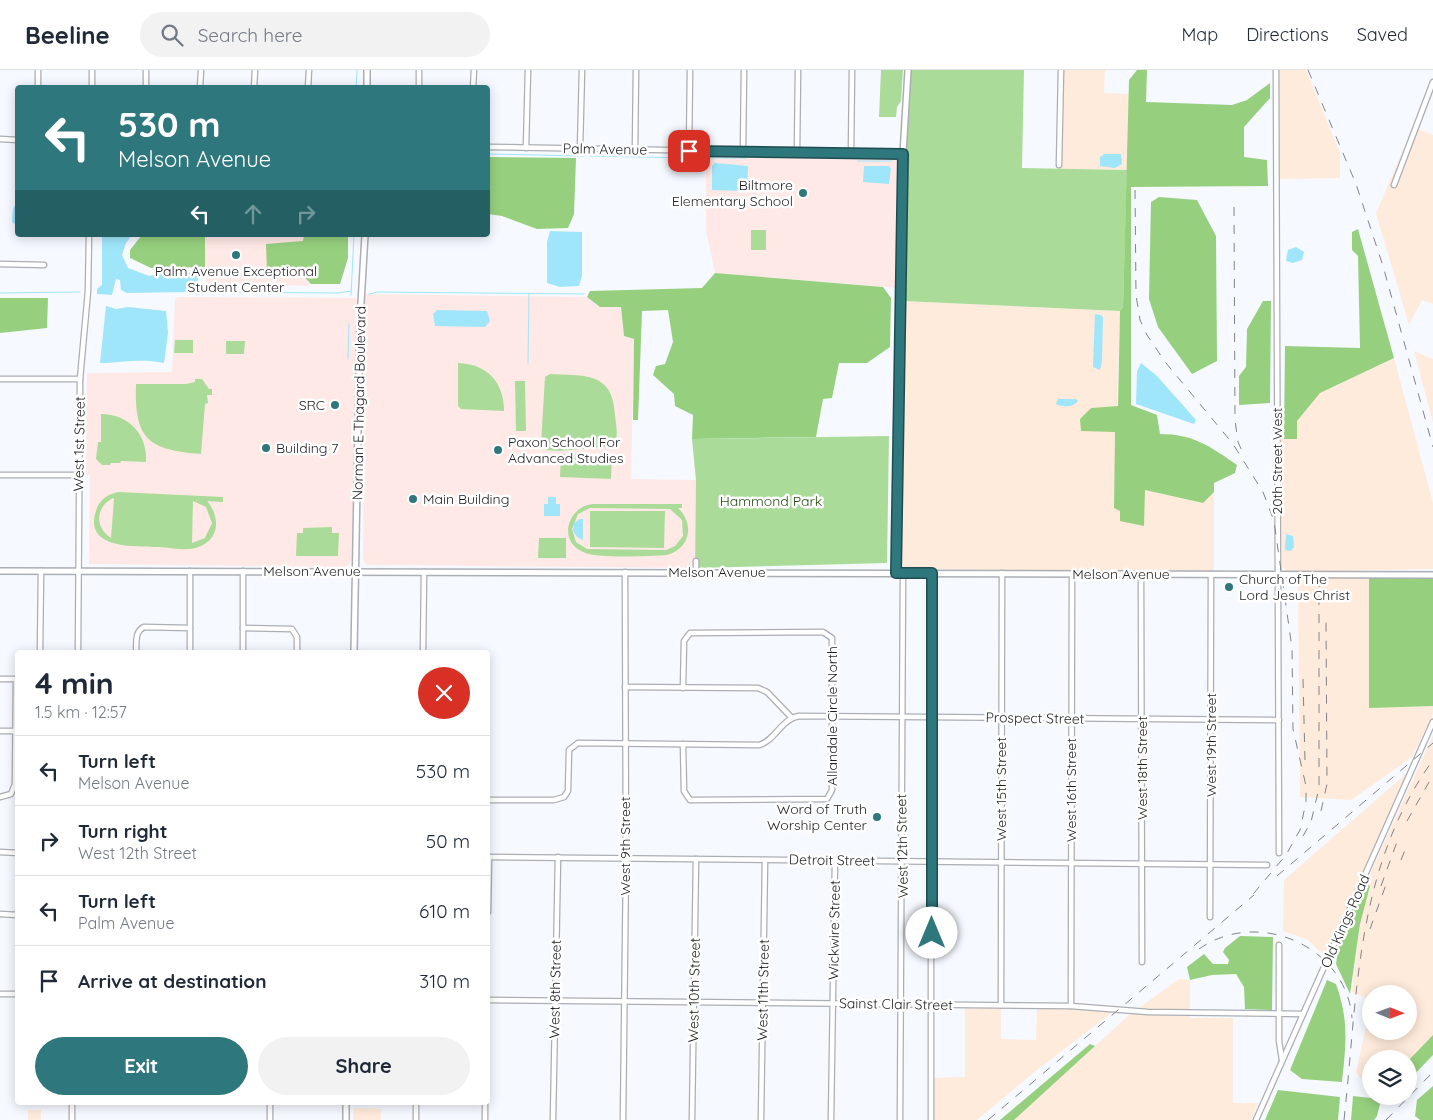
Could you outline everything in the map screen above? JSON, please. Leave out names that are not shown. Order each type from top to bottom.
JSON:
[{"type":"street","points":[[38,70],[38,85]]},
{"type":"street","points":[[92,70],[92,85]]},
{"type":"street","points":[[146,70],[146,85]]},
{"type":"street","points":[[200,85],[201,70]]},
{"type":"street","points":[[254,85],[255,70]]},
{"type":"street","points":[[308,85],[309,70]]},
{"type":"street","points":[[367,70],[367,85]]},
{"type":"street","points":[[419,70],[419,85]]},
{"type":"street","points":[[473,85],[474,70]]},
{"type":"street","points":[[526,148],[528,70]]},
{"type":"street","points":[[580,149],[582,70]]},
{"type":"street","points":[[635,150],[636,70]]},
{"type":"street","points":[[689,151],[690,70]]},
{"type":"street","points":[[743,152],[744,70]]},
{"type":"street","points":[[797,152],[798,70]]},
{"type":"street","points":[[852,70],[852,153]]},
{"type":"street","name":"West 12th Street","points":[[900,1120],[902,861],[900,573],[903,154],[908,70]]},
{"type":"street","points":[[1059,164],[1061,70]]},
{"type":"street","name":"20th Street West","points":[[1276,70],[1279,853]]},
{"type":"street","points":[[1394,185],[1433,82]]},
{"type":"street","points":[[0,140],[15,140]]},
{"type":"street","name":"Palm Avenue","points":[[490,147],[903,154]]},
{"type":"street","name":"West 1st Street","points":[[78,650],[80,380],[88,291],[89,237]]},
{"type":"street","name":"Norman E Thagard Boulevard","points":[[354,650],[360,314],[364,237]]},
{"type":"street","points":[[0,264],[44,265]]},
{"type":"street","points":[[0,379],[80,380]]},
{"type":"street","points":[[0,475],[78,476]]},
{"type":"street","points":[[696,561],[696,572]]},
{"type":"street","name":"Melson Avenue","points":[[0,570],[1433,575]]},
{"type":"street","points":[[40,650],[41,571]]},
{"type":"street","points":[[190,571],[190,650]]},
{"type":"street","points":[[243,571],[243,650]]},
{"type":"street","points":[[423,650],[424,572]]},
{"type":"street","name":"West 9th Street","points":[[623,1120],[626,858],[625,572]]},
{"type":"street","name":"West 12th Street","points":[[931,1120],[932,573]]},
{"type":"street","name":"West 15th Street","points":[[1001,1005],[1002,573]]},
{"type":"street","name":"West 16th Street","points":[[1071,1006],[1072,574]]},
{"type":"street","name":"West 18th Street","points":[[1141,574],[1142,962]]},
{"type":"street","name":"West 19th Street","points":[[1210,917],[1211,574]]},
{"type":"street","points":[[136,650],[137,635],[140,629],[144,627],[190,628]]},
{"type":"street","points":[[243,628],[292,629],[298,637],[298,650]]},
{"type":"street","name":"Allandale Circle North","points":[[683,688],[684,641],[687,634],[694,632],[815,632],[830,635],[833,642],[832,790],[829,797],[823,801],[694,800],[687,798],[684,791],[683,744]]},
{"type":"street","points":[[0,679],[15,679]]},
{"type":"street","points":[[490,800],[554,800],[564,797],[568,791],[569,754],[571,747],[578,744],[763,744],[792,718],[763,689],[625,687]]},
{"type":"street","name":"Prospect Street","points":[[792,718],[901,716],[1278,720]]},
{"type":"street","name":"Old Kings Road","points":[[1256,1120],[1433,722]]},
{"type":"street","points":[[0,732],[15,731],[13,792],[8,796],[0,797]]},
{"type":"street","points":[[0,852],[15,853]]},
{"type":"street","name":"Detroit Street","points":[[490,857],[1267,866]]},
{"type":"street","name":"West 8th Street","points":[[553,1120],[558,857]]},
{"type":"street","name":"West 10th Street","points":[[692,1120],[696,859]]},
{"type":"street","name":"West 11th Street","points":[[761,1120],[765,860]]},
{"type":"street","name":"Wickwire Street","points":[[831,1120],[835,860]]},
{"type":"street","points":[[0,914],[15,915]]},
{"type":"street","points":[[1279,945],[1279,1014],[1282,1061]]},
{"type":"street","points":[[0,994],[15,994]]},
{"type":"street","name":"Sainst Clair Street","points":[[490,1000],[1071,1006],[1148,1012],[1303,1014]]},
{"type":"street","points":[[72,1105],[72,1120]]},
{"type":"street","points":[[270,1105],[270,1120]]},
{"type":"street","points":[[346,1105],[346,1120]]},
{"type":"street","points":[[416,1105],[416,1120]]},
{"type":"street","points":[[485,1105],[485,1120]]},
{"type":"shaded area","points":[[1059,70],[1105,70],[1104,93],[1129,94],[1127,170],[1058,169]]},
{"type":"shaded area","points":[[1279,70],[1306,70],[1340,153],[1340,178],[1279,179]]},
{"type":"shaded area","points":[[1413,127],[1433,135],[1433,304],[1422,300],[1409,325],[1376,213]]},
{"type":"shaded area","name":"Biltmore Elementary School","points":[[706,153],[901,156],[899,288],[715,273],[706,231]]},
{"type":"shaded area","name":"Palm Avenue Exceptional Student Center","points":[[205,237],[304,237],[304,241],[267,271],[301,273],[311,284],[308,286],[206,284]]},
{"type":"shaded area","name":"Paxon School For Advanced Studies","points":[[365,294],[587,297],[600,307],[621,307],[624,336],[634,339],[631,479],[696,480],[695,568],[367,565],[363,560]]},
{"type":"shaded area","points":[[178,297],[357,298],[352,558],[349,565],[344,567],[89,564],[90,475],[85,475],[87,373],[172,372],[175,299]]},
{"type":"shaded area","points":[[903,301],[1120,311],[1114,508],[1145,490],[1203,503],[1214,492],[1214,572],[904,569],[899,553]]},
{"type":"shaded area","points":[[1414,351],[1433,359],[1433,423]]},
{"type":"shaded area","points":[[1394,358],[1433,503],[1433,569],[1289,572],[1282,567],[1280,439],[1297,439],[1297,421],[1320,393]]},
{"type":"shaded area","points":[[1369,577],[1369,707],[1433,706],[1433,714],[1412,757],[1351,800],[1300,797],[1298,578]]},
{"type":"shaded area","points":[[1433,735],[1433,1037],[1417,1054],[1417,1050],[1362,1050],[1362,1080],[1356,1072],[1363,1040],[1418,1040],[1418,985],[1362,985],[1362,996],[1352,992],[1360,924],[1370,886],[1366,883]]},
{"type":"shaded area","points":[[1408,772],[1326,958],[1308,940],[1283,931],[1284,880]]},
{"type":"shaded area","points":[[1179,979],[1190,980],[1190,1018],[1233,1018],[1233,1103],[1258,1103],[1251,1120],[1014,1120],[1129,1015]]},
{"type":"shaded area","points":[[965,1008],[1001,1008],[1001,1039],[1036,1040],[1037,1008],[1114,1011],[1037,1070],[977,1120],[933,1120],[933,1078],[965,1077]]},
{"type":"shaded area","points":[[354,1108],[381,1109],[381,1120],[353,1120]]},
{"type":"shaded area","points":[[28,1110],[41,1110],[41,1120],[28,1120]]},
{"type":"green space","points":[[881,70],[903,70],[901,101],[897,107],[896,117],[879,117]]},
{"type":"green space","points":[[910,70],[1024,70],[1022,168],[1127,170],[1123,307],[1120,311],[903,301],[907,116]]},
{"type":"green space","points":[[1137,70],[1147,70],[1146,102],[1232,105],[1247,100],[1270,83],[1270,98],[1244,127],[1244,157],[1267,160],[1268,186],[1131,187],[1131,405],[1157,415],[1160,434],[1182,436],[1201,442],[1237,465],[1235,473],[1214,483],[1214,492],[1203,503],[1145,490],[1144,526],[1120,521],[1120,511],[1114,508],[1115,432],[1081,431],[1080,419],[1091,408],[1118,406],[1120,311],[1123,307],[1129,80]]},
{"type":"green space","points":[[490,157],[576,158],[574,214],[568,228],[537,229],[502,216],[490,214]]},
{"type":"green space","points":[[1159,197],[1197,200],[1216,236],[1217,361],[1192,374],[1158,327],[1149,299],[1151,202]]},
{"type":"green space","points":[[1358,229],[1394,358],[1320,393],[1297,421],[1297,439],[1284,439],[1285,346],[1360,348],[1358,256],[1352,250],[1352,232]]},
{"type":"green space","points":[[751,230],[766,230],[766,250],[751,250]]},
{"type":"green space","points":[[140,237],[205,237],[205,267],[151,268],[130,258],[130,250]]},
{"type":"green space","points":[[304,237],[348,237],[348,258],[340,284],[311,284],[301,273],[267,272],[266,244],[303,241]]},
{"type":"green space","points":[[715,273],[883,287],[891,298],[890,347],[867,363],[839,363],[832,398],[823,399],[816,437],[692,439],[693,415],[675,406],[674,394],[653,375],[656,366],[665,364],[673,342],[668,310],[642,311],[638,420],[633,420],[634,339],[624,336],[621,307],[600,307],[587,297],[590,291],[702,288]]},
{"type":"green space","points":[[0,298],[48,298],[47,328],[0,333]]},
{"type":"green space","points":[[1263,301],[1271,301],[1270,403],[1239,405],[1239,376],[1246,367],[1247,329]]},
{"type":"green space","points":[[175,340],[193,340],[193,353],[174,353]]},
{"type":"green space","points":[[226,341],[245,341],[244,354],[226,354]]},
{"type":"green space","points":[[458,363],[477,367],[492,376],[501,391],[504,411],[461,409],[458,406]]},
{"type":"green space","points":[[550,374],[585,376],[603,383],[609,390],[613,401],[617,431],[614,446],[559,451],[546,450],[541,444],[545,377]]},
{"type":"green space","points":[[195,379],[202,379],[209,389],[212,389],[212,395],[207,395],[208,403],[205,404],[201,454],[168,449],[157,445],[148,438],[138,418],[136,384],[186,384],[195,382]]},
{"type":"green space","points":[[515,381],[525,381],[526,431],[516,431]]},
{"type":"green space","points":[[101,414],[120,418],[134,428],[144,443],[146,462],[121,461],[120,463],[102,465],[96,459],[98,442],[101,442]]},
{"type":"green space","name":"Hammond Park","points":[[889,436],[887,563],[695,568],[696,480],[692,439]]},
{"type":"green space","points":[[561,454],[612,456],[611,479],[560,477]]},
{"type":"green space","points":[[114,493],[223,497],[223,502],[207,501],[214,513],[216,525],[212,537],[201,546],[175,549],[138,546],[114,543],[104,539],[97,533],[94,524],[96,511],[104,498]],"holes":[[[114,499],[111,538],[102,529],[99,518],[103,507]],[[193,501],[206,507],[212,523],[205,538],[192,543]]]},
{"type":"green space","points":[[593,504],[682,504],[682,508],[678,508],[687,521],[688,535],[681,547],[667,555],[599,556],[590,554],[575,547],[568,533],[572,517],[584,506]],"holes":[[[590,508],[670,509],[682,520],[683,536],[675,546],[666,550],[587,549],[576,542],[572,529],[578,514]]]},
{"type":"green space","points":[[590,511],[665,511],[664,548],[590,547]]},
{"type":"green space","points":[[332,527],[332,533],[339,533],[338,556],[296,556],[297,533],[303,533],[303,528]]},
{"type":"green space","points":[[539,538],[566,538],[566,558],[538,558]]},
{"type":"green space","points":[[1369,577],[1433,578],[1433,706],[1369,708]]},
{"type":"green space","points":[[1366,883],[1370,886],[1360,924],[1350,994],[1336,964],[1339,943]]},
{"type":"green space","points":[[1240,936],[1273,937],[1272,1010],[1245,1009],[1244,987],[1236,974],[1212,975],[1190,980],[1187,967],[1204,954],[1213,964],[1228,964],[1229,960],[1223,952],[1225,948]]},
{"type":"green space","points":[[1327,980],[1336,984],[1345,1021],[1342,1082],[1302,1079],[1290,1070]]},
{"type":"green space","points":[[1433,1035],[1433,1055],[1417,1072],[1417,1052]]},
{"type":"green space","points":[[1090,1044],[1095,1046],[1014,1120],[1000,1120]]},
{"type":"green space","points":[[1433,1086],[1433,1120],[1420,1120],[1415,1116],[1417,1100]]},
{"type":"green space","points":[[1278,1090],[1340,1097],[1338,1120],[1265,1120]]},
{"type":"green space","points":[[1353,1096],[1362,1097],[1362,1105],[1380,1105],[1374,1120],[1351,1120]]},
{"type":"water","points":[[1104,154],[1121,154],[1122,164],[1115,168],[1100,166],[1100,157]]},
{"type":"water","points":[[715,163],[748,166],[747,191],[712,190],[712,166]]},
{"type":"water","points":[[864,166],[889,166],[891,169],[889,184],[863,182]]},
{"type":"water","points":[[15,206],[15,224],[12,222]]},
{"type":"water","points":[[550,231],[582,232],[582,276],[579,286],[560,287],[547,283],[547,242]]},
{"type":"water","points":[[102,237],[130,237],[126,243],[122,255],[128,268],[149,276],[167,271],[194,273],[198,278],[197,288],[199,289],[199,295],[186,292],[127,293],[121,290],[120,280],[116,279],[112,295],[97,294],[97,289],[102,285]]},
{"type":"water","points":[[1296,247],[1304,252],[1302,260],[1293,263],[1286,261],[1288,250]]},
{"type":"water","points":[[106,306],[116,309],[128,307],[166,311],[168,333],[164,363],[139,361],[100,363]]},
{"type":"water","points":[[437,310],[487,311],[490,321],[485,327],[435,326],[433,314]]},
{"type":"water","points":[[1095,314],[1103,317],[1100,370],[1093,367]]},
{"type":"water","points":[[1141,363],[1157,376],[1196,420],[1194,424],[1136,404],[1137,371]]},
{"type":"water","points":[[1058,399],[1076,399],[1078,401],[1073,405],[1064,406],[1056,404]]},
{"type":"water","points":[[548,497],[556,497],[556,504],[560,504],[560,516],[544,516],[544,504],[548,504]]},
{"type":"water","points":[[583,519],[583,540],[577,537],[573,531],[574,523]]},
{"type":"water","points":[[1286,534],[1293,536],[1294,547],[1291,551],[1285,550]]},
{"type":"waterway","points":[[356,85],[357,70]]},
{"type":"waterway","points":[[490,154],[584,156]]},
{"type":"waterway","points":[[589,156],[688,158]]},
{"type":"waterway","points":[[694,158],[746,158]]},
{"type":"waterway","points":[[858,161],[892,161]]},
{"type":"waterway","points":[[351,295],[354,237]]},
{"type":"waterway","points":[[199,292],[338,293],[351,291]]},
{"type":"waterway","points":[[0,293],[80,292]]},
{"type":"waterway","points":[[369,294],[378,292],[584,294]]},
{"type":"waterway","points":[[528,363],[529,294]]},
{"type":"waterway","points":[[348,359],[349,324]]},
{"type":"railway","points":[[1308,70],[1356,184],[1383,266],[1433,447]]},
{"type":"railway","points":[[1135,190],[1136,295],[1140,320],[1147,335],[1166,363],[1233,444],[1263,492],[1274,521],[1292,648],[1293,729],[1306,786],[1306,802],[1300,830],[1286,855],[1249,899]]},
{"type":"railway","points":[[1234,207],[1235,420],[1238,442],[1242,451]]},
{"type":"railway","points":[[1303,836],[1311,822],[1319,788],[1319,582]]},
{"type":"railway","points":[[1321,811],[1327,784],[1326,619]]},
{"type":"railway","points":[[1303,679],[1305,761]]},
{"type":"railway","points":[[1277,876],[1433,743]]},
{"type":"railway","points":[[1344,1120],[1358,979],[1374,888],[1388,844],[1407,801],[1433,760]]},
{"type":"railway","points":[[1407,821],[1433,775]]},
{"type":"railway","points":[[1381,886],[1398,839]]},
{"type":"railway","points":[[1401,860],[1405,850]]},
{"type":"railway","points":[[1370,929],[1388,879]]},
{"type":"railway","points":[[988,1120],[1254,895]]},
{"type":"railway","points":[[1199,949],[1222,937],[1247,932],[1271,934],[1295,941],[1316,953],[1334,971],[1346,992],[1352,1018]]},
{"type":"railway","points":[[1386,1120],[1433,1072]]},
{"type":"place","name":"Biltmore Elementary School","points":[[803,193]]},
{"type":"place","name":"Palm Avenue Exceptional Student Center","points":[[236,255]]},
{"type":"place","name":"SRC","points":[[335,405]]},
{"type":"place","name":"Building 7","points":[[266,448]]},
{"type":"place","name":"Paxon School For Advanced Studies","points":[[498,450]]},
{"type":"place","name":"Main Building","points":[[413,499]]},
{"type":"place","name":"Church ofThe Lord Jesus Christ","points":[[1229,587]]},
{"type":"place","name":"Word of Truth Worship Center","points":[[877,817]]},
{"type":"route","points":[[689,151],[903,154],[896,573],[932,573],[932,933]]}]
